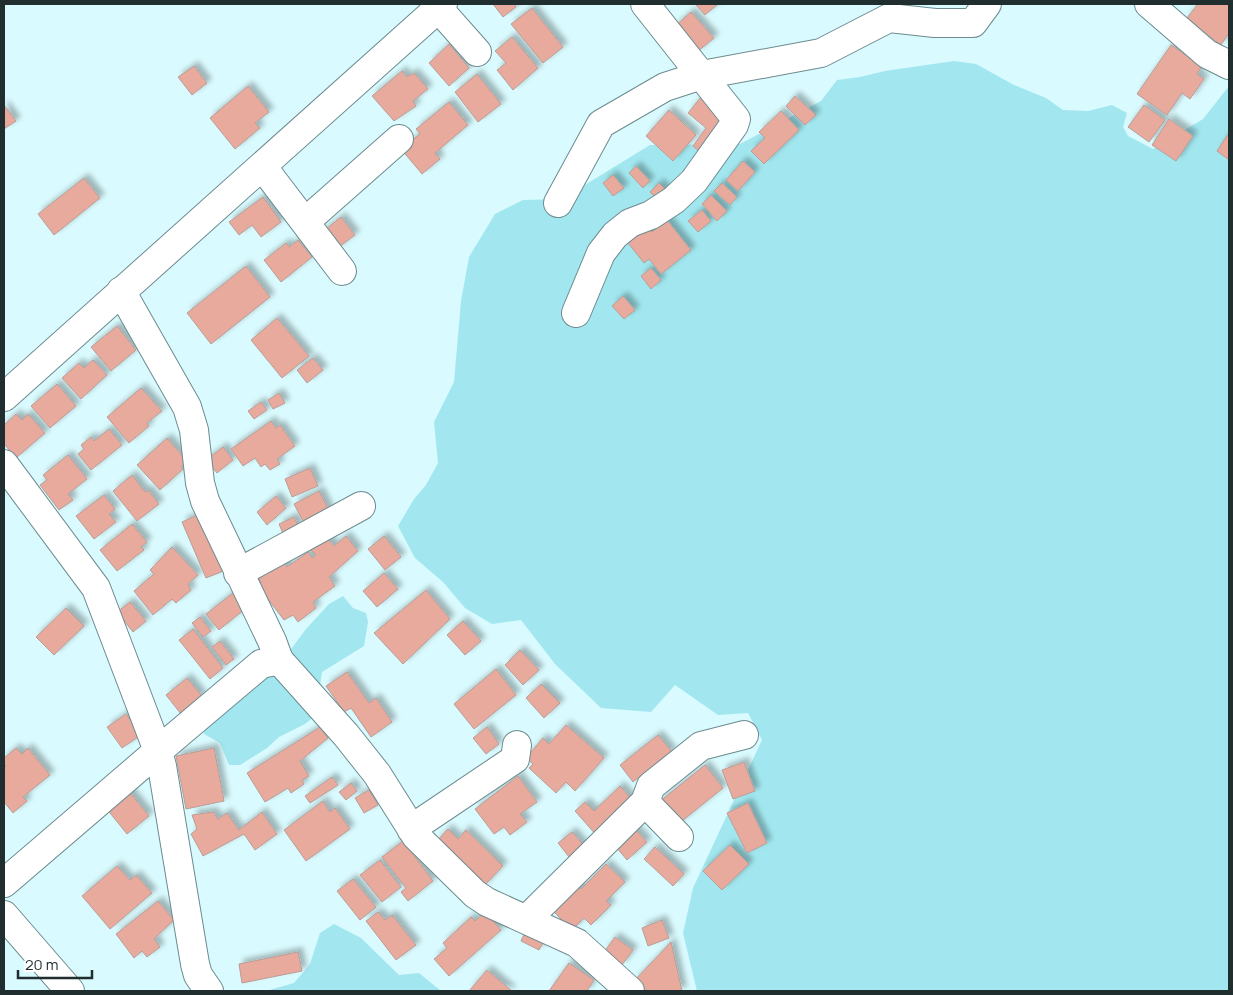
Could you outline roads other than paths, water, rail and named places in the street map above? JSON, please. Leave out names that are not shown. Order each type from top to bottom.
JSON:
[{"type":"street","points":[[558,202],[601,124],[665,86],[702,75],[821,53],[889,18],[935,23],[973,23],[987,4]]},
{"type":"street","points":[[1148,4],[1207,54],[1229,65]]},
{"type":"street","points":[[4,397],[441,6],[477,52]]},
{"type":"street","points":[[576,313],[601,254],[615,235],[630,223],[652,215],[674,200],[694,181],[736,119],[652,6]]},
{"type":"street","points":[[305,222],[399,139]]},
{"type":"street","points":[[262,166],[342,271]]},
{"type":"street","points":[[121,291],[187,407],[194,430],[200,483],[205,501],[264,624],[279,660],[346,735],[377,774],[411,829],[475,894],[487,902],[527,919],[577,944],[630,991]]},
{"type":"street","points":[[4,464],[96,588],[158,751],[195,964],[198,975],[209,991]]},
{"type":"street","points":[[238,573],[361,506]]},
{"type":"street","points":[[4,883],[261,664],[279,660]]},
{"type":"street","points":[[527,919],[645,802],[651,786],[701,746],[744,735]]},
{"type":"street","points":[[411,829],[515,759],[517,745]]},
{"type":"street","points":[[645,802],[679,836]]},
{"type":"street","points":[[4,914],[70,991]]}]
